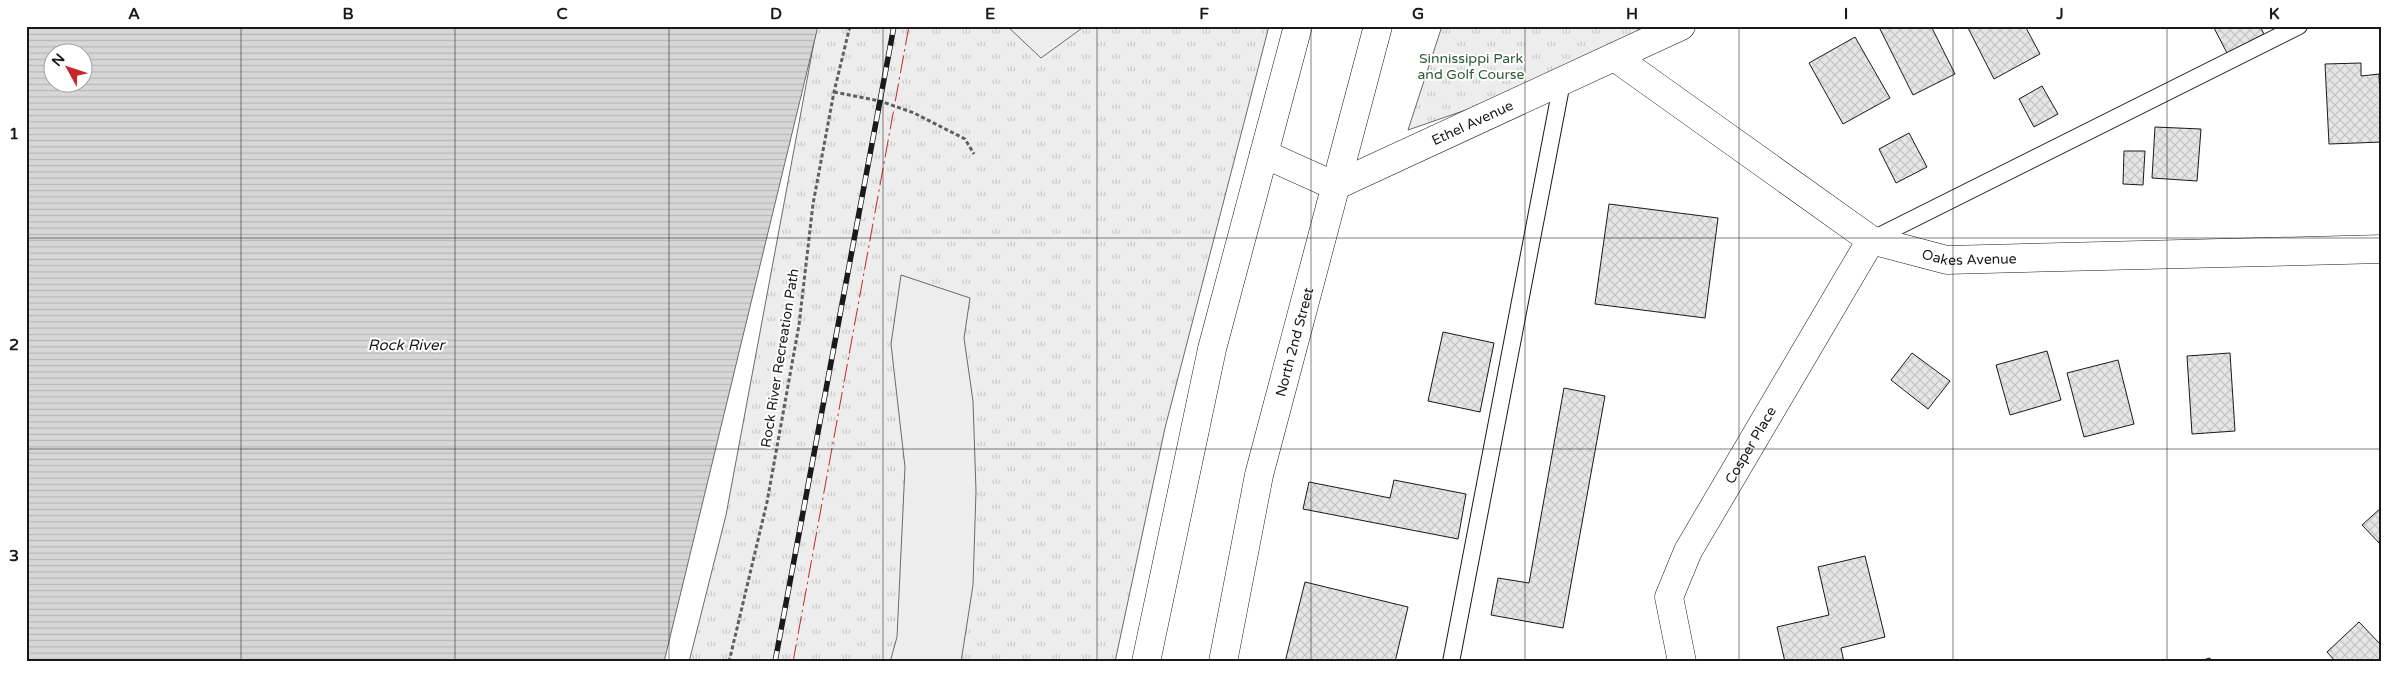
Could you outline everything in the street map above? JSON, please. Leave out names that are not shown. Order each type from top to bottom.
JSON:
[{"type":"street","points":[[1146,662],[1212,349],[1298,26]]},
{"type":"street","name":"North 2nd Street","points":[[1223,662],[1259,475],[1378,26]]},
{"type":"street","points":[[1616,58],[1640,26]]},
{"type":"street","name":"Ethel Avenue","points":[[1335,186],[1616,58],[1681,26]]},
{"type":"street","name":"Oakes Avenue","points":[[1616,58],[1871,240],[1947,260],[2382,249]]},
{"type":"street","points":[[1264,154],[1335,186]]},
{"type":"street","name":"Cosper Place","points":[[1682,662],[1669,597],[1688,551],[1871,240]]},
{"type":"lane","points":[[1871,240],[2300,26]]},
{"type":"lane","points":[[1452,662],[1562,82]]},
{"type":"path","name":"Rock River Recreation Path","points":[[729,662],[768,492],[799,325],[813,204],[834,92],[850,26]]},
{"type":"path","points":[[834,92],[880,101],[914,113],[965,139],[974,154]]},
{"type":"green space","points":[[817,26],[1269,26],[1165,428],[1115,662],[689,662],[726,515]]},
{"type":"green space","name":"Sinnissippi Park and Golf Course","points":[[1442,26],[1641,26],[1616,58],[1408,130]]},
{"type":"shaded area","points":[[1007,26],[1085,26],[1041,58]]},
{"type":"shaded area","points":[[901,275],[970,298],[964,338],[973,401],[976,491],[973,585],[961,662],[890,662],[897,637],[905,467],[891,344]]},
{"type":"water","name":"Rock River","points":[[26,26],[818,26],[664,662],[26,662]]},
{"type":"building","points":[[1931,26],[1955,74],[1913,95],[1879,27]]},
{"type":"building","points":[[1967,26],[2025,26],[2040,54],[1994,79]]},
{"type":"building","points":[[2213,26],[2260,26],[2264,34],[2227,53]]},
{"type":"building","points":[[1855,37],[1890,98],[1843,124],[1809,63]]},
{"type":"building","points":[[2361,63],[2361,76],[2379,74],[2382,142],[2329,144],[2325,64]]},
{"type":"building","points":[[2042,86],[2058,114],[2034,127],[2019,99]]},
{"type":"building","points":[[2155,127],[2201,129],[2197,181],[2152,178]]},
{"type":"building","points":[[1909,133],[1927,167],[1896,183],[1879,149]]},
{"type":"building","points":[[2124,151],[2145,151],[2143,185],[2123,184]]},
{"type":"building","points":[[1609,204],[1718,218],[1705,318],[1595,304]]},
{"type":"building","points":[[1443,332],[1494,343],[1480,412],[1428,401]]},
{"type":"building","points":[[2047,351],[2061,400],[2010,415],[1996,365]]},
{"type":"building","points":[[1912,353],[1950,381],[1928,409],[1891,380]]},
{"type":"building","points":[[2230,353],[2235,431],[2192,434],[2187,356]]},
{"type":"building","points":[[2118,360],[2134,424],[2084,437],[2067,373]]},
{"type":"building","points":[[1564,388],[1605,396],[1563,628],[1491,615],[1498,578],[1529,583]]},
{"type":"building","points":[[1394,480],[1466,494],[1458,539],[1303,509],[1309,482],[1390,498]]},
{"type":"building","points":[[2382,507],[2382,546],[2362,525]]},
{"type":"building","points":[[1865,556],[1885,637],[1841,648],[1844,662],[1785,662],[1777,627],[1829,615],[1818,567]]},
{"type":"building","points":[[1305,582],[1408,607],[1395,662],[1285,662]]},
{"type":"building","points":[[2359,622],[2382,646],[2382,662],[2336,662],[2327,652]]},
{"type":"building","points":[[2210,658],[2211,662],[2195,662]]},
{"type":"railway","points":[[775,662],[894,26]]},
{"type":"power","points":[[793,662],[909,26]]}]
